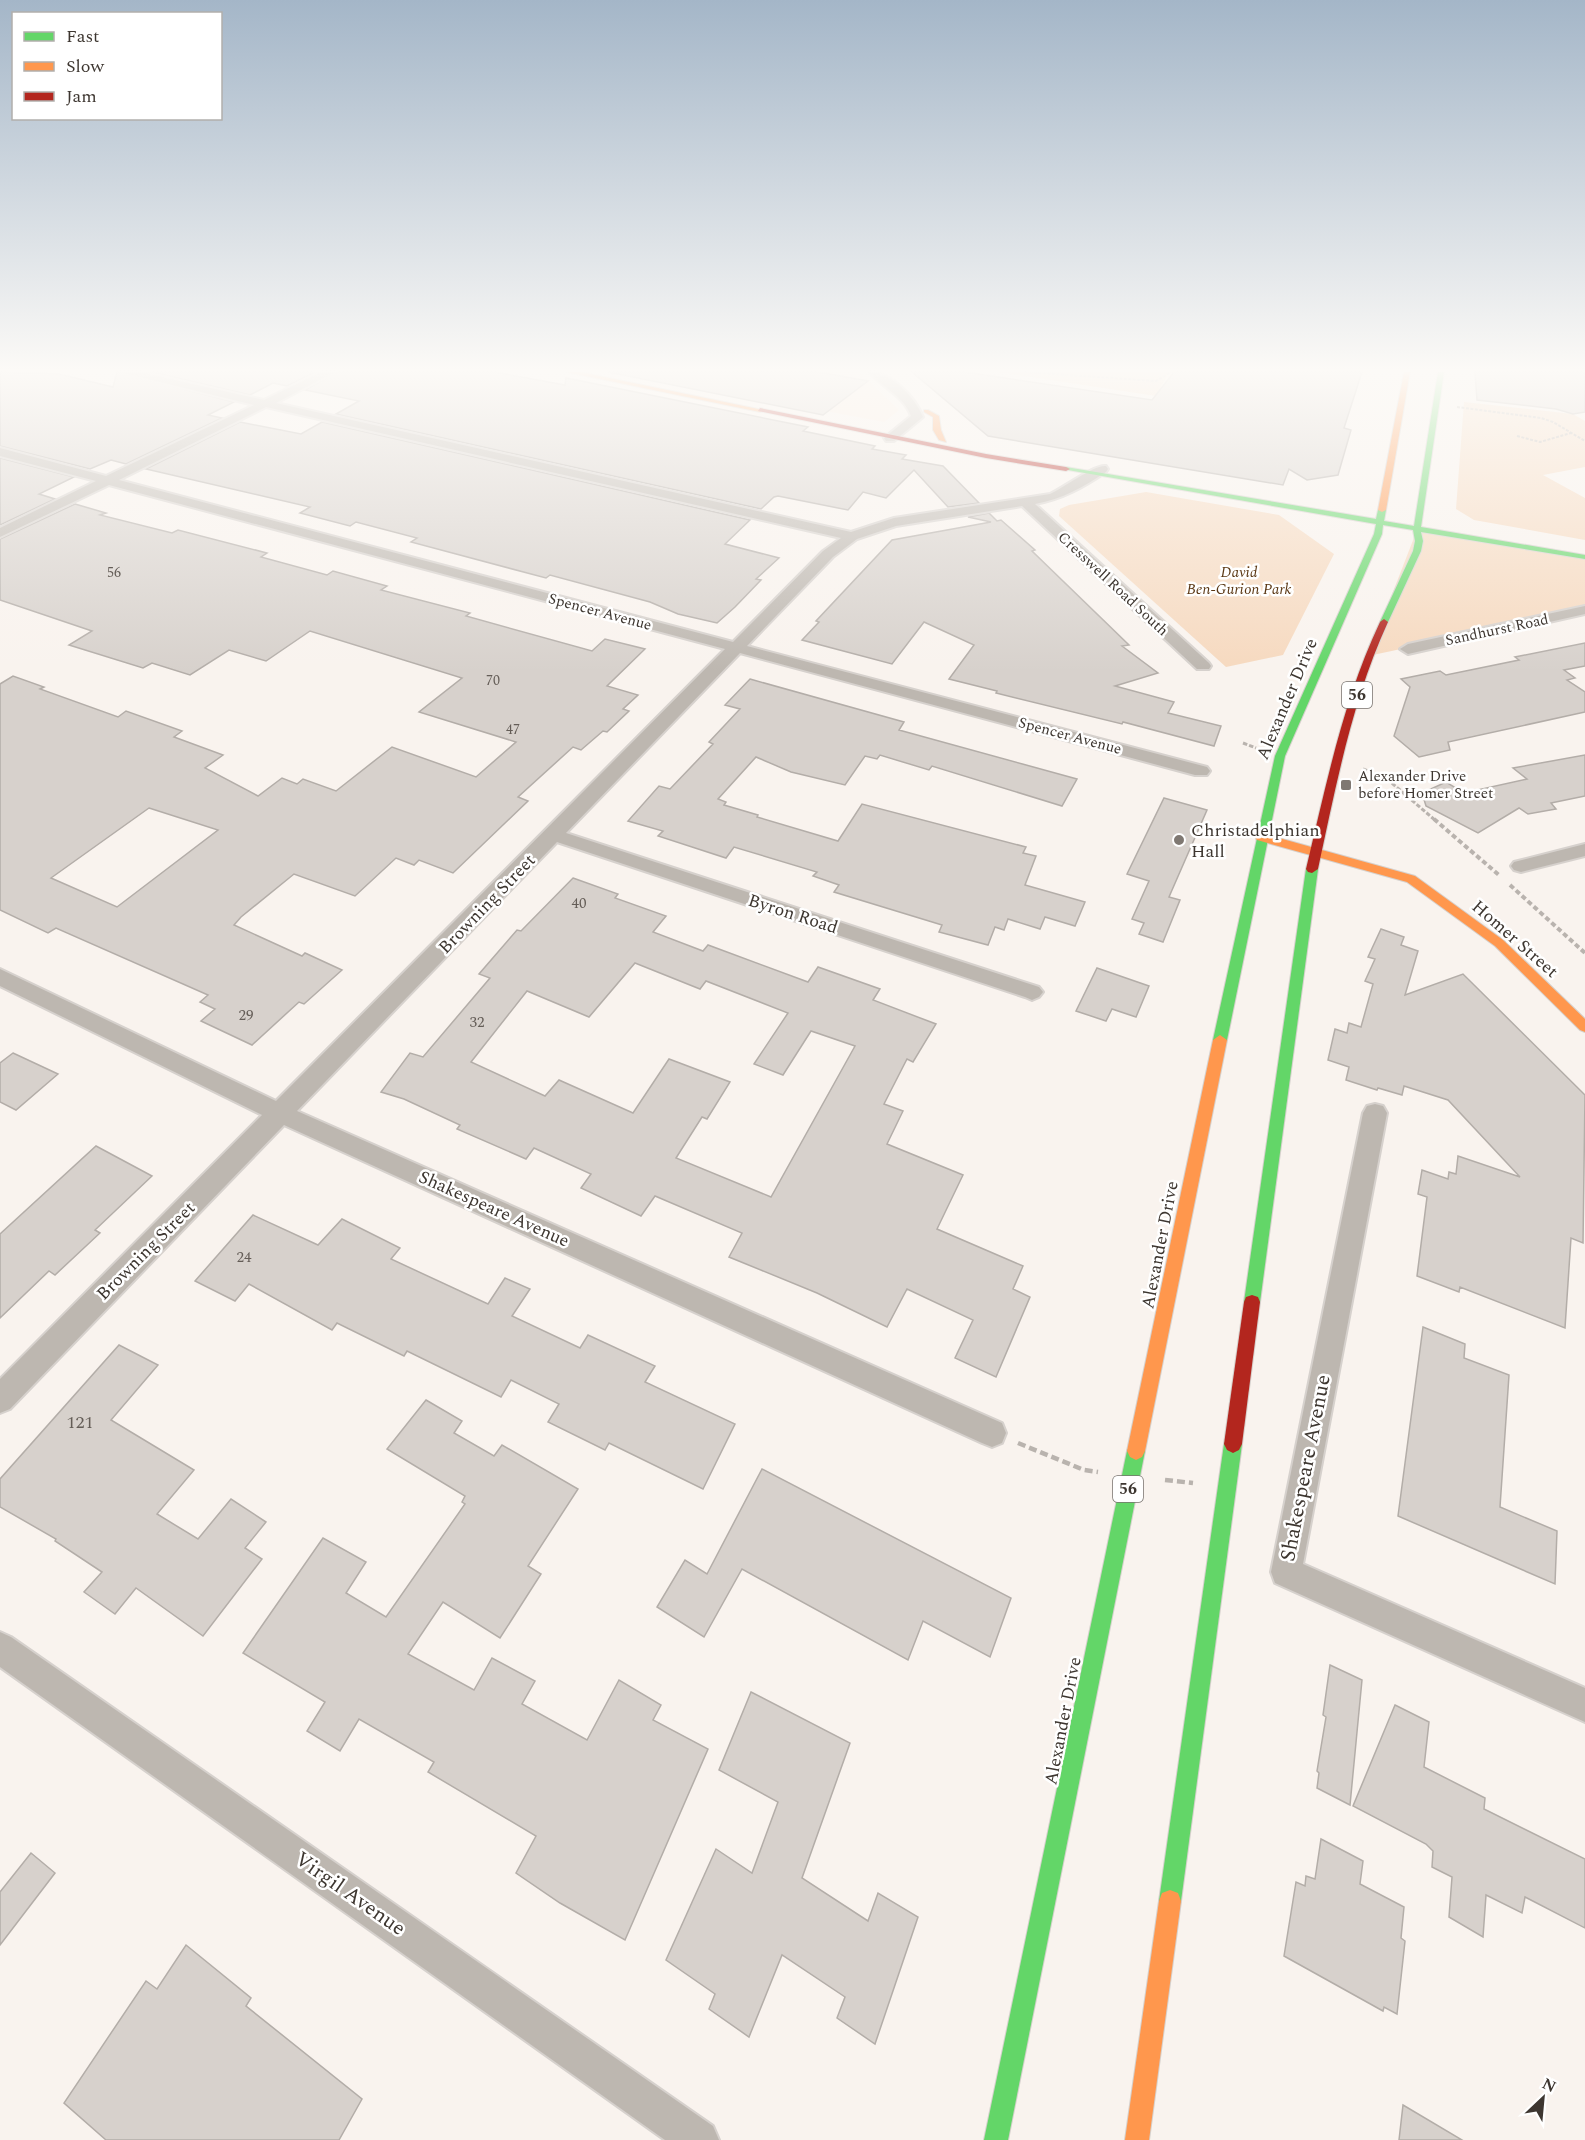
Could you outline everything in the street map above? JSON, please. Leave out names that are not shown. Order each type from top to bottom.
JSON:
[{"type":"main road","points":[[1045,472],[1049,474],[1054,486]]},
{"type":"main road","points":[[1099,472],[1334,515],[1382,512]]},
{"type":"main road","points":[[1099,472],[1382,512],[1418,525],[1585,557]]},
{"type":"main road","name":"Alexander Drive","points":[[996,2140],[1263,855],[1261,837],[1280,756],[1378,534],[1389,472]]},
{"type":"main road","name":"56","points":[[1137,2140],[1311,867],[1337,760],[1368,656],[1424,550],[1419,540],[1418,525],[1426,472]]},
{"type":"main road","points":[[1293,498],[1326,498]]},
{"type":"main road","points":[[1369,499],[1382,512]]},
{"type":"main road","points":[[1334,515],[1350,533]]},
{"type":"main road","points":[[1418,525],[1585,548]]},
{"type":"main road","points":[[1451,549],[1539,550]]},
{"type":"main road","points":[[1354,556],[1353,564],[1360,576]]},
{"type":"main road","name":"Homer Street","points":[[1261,837],[1411,879],[1499,943],[1585,1027]]},
{"type":"main road","name":"Homer Street","points":[[1346,875],[1447,904]]},
{"type":"street","name":"Spencer Avenue","points":[[76,472],[1201,771]]},
{"type":"street","points":[[0,532],[124,472]]},
{"type":"street","points":[[567,472],[852,536]]},
{"type":"street","name":"Browning Street","points":[[1024,501],[1054,486],[1072,472]]},
{"type":"street","name":"Browning Street","points":[[0,1399],[828,554],[852,536],[894,522],[1053,497],[1099,472]]},
{"type":"street","name":"Cresswell Road South","points":[[1024,501],[1203,666]]},
{"type":"street","name":"Sandhurst Road","points":[[1408,649],[1585,610]]},
{"type":"street","name":"Byron Road","points":[[554,835],[1032,992]]},
{"type":"street","points":[[1521,866],[1585,850]]},
{"type":"street","name":"Shakespeare Avenue","points":[[0,977],[281,1114],[992,1433]]},
{"type":"street","name":"Shakespeare Avenue","points":[[1375,1113],[1286,1572],[1585,1706]]},
{"type":"street","name":"Virgil Avenue","points":[[0,1648],[699,2140]]},
{"type":"path","points":[[1337,760],[1386,778],[1585,953]]},
{"type":"path","points":[[992,1433],[1084,1470]]},
{"type":"green space","points":[[1459,472],[1559,472],[1543,475],[1585,498],[1585,540],[1474,520],[1456,509]]},
{"type":"green space","name":"David Ben-Gurion Park","points":[[1146,492],[1279,515],[1334,554],[1283,655],[1226,667],[1059,516],[1060,509],[1069,505]]},
{"type":"green space","points":[[1417,530],[1585,557],[1585,610],[1368,656]]},
{"type":"building","points":[[0,472],[54,472],[74,477],[39,494],[55,499],[0,525]]},
{"type":"building","points":[[158,472],[540,472],[750,520],[725,544],[779,558],[756,579],[761,580],[717,623],[678,614],[650,602],[550,575],[546,578],[411,542],[417,538],[356,522],[350,526],[300,513],[310,507]]},
{"type":"building","points":[[595,472],[912,472],[886,498],[863,492],[848,510],[778,496],[761,509]]},
{"type":"building","points":[[916,472],[949,472],[979,503],[948,507]]},
{"type":"building","points":[[1204,472],[1288,472],[1283,485]]},
{"type":"building","points":[[1294,472],[1339,472],[1338,475],[1307,480]]},
{"type":"building","points":[[75,504],[106,513],[100,515],[172,533],[178,530],[267,553],[261,557],[327,575],[333,571],[387,586],[381,590],[470,613],[466,616],[592,651],[605,639],[645,649],[607,686],[638,695],[623,709],[629,711],[607,732],[603,731],[581,750],[573,747],[518,797],[528,801],[453,873],[419,860],[414,865],[396,858],[355,896],[294,874],[241,917],[234,925],[302,956],[305,953],[342,970],[304,1004],[299,1002],[252,1045],[201,1021],[215,1009],[200,1002],[208,995],[56,928],[48,933],[0,910],[0,684],[13,676],[44,687],[40,689],[118,717],[126,711],[182,731],[174,737],[223,755],[205,768],[258,796],[282,778],[297,784],[303,779],[336,791],[392,747],[476,777],[516,742],[419,712],[462,678],[310,631],[266,661],[229,650],[190,675],[152,663],[143,668],[69,645],[92,631],[0,600],[0,539]],"holes":[[[149,808],[218,830],[117,907],[51,878]]]},
{"type":"building","points":[[989,513],[997,521],[1001,520],[1035,550],[1032,551],[1129,645],[1122,646],[1158,673],[1115,686],[1174,702],[1168,713],[1221,726],[1214,746],[1123,722],[1122,724],[996,693],[997,691],[949,679],[974,645],[924,622],[892,664],[802,640],[819,622],[816,621],[892,540],[991,522],[968,517]]},
{"type":"building","points":[[1585,643],[1585,666],[1564,670],[1575,678],[1567,680],[1585,692],[1585,712],[1448,742],[1450,750],[1419,757],[1394,736],[1410,687],[1401,679],[1440,671],[1446,675],[1519,660],[1515,657]]},
{"type":"building","points":[[750,679],[904,722],[899,730],[1077,779],[1062,806],[932,766],[929,770],[880,755],[877,759],[865,756],[845,785],[791,772],[756,757],[718,799],[726,802],[724,805],[758,815],[757,817],[838,841],[862,804],[1026,847],[1023,853],[1036,856],[1025,885],[1085,902],[1075,926],[1045,917],[1040,929],[1008,919],[1004,930],[995,927],[988,945],[939,932],[942,925],[834,892],[839,885],[813,876],[817,872],[734,847],[726,858],[658,836],[663,831],[628,821],[659,786],[670,789],[713,744],[709,742],[740,709],[725,705]]},
{"type":"building","points":[[1585,755],[1585,796],[1551,803],[1556,809],[1528,814],[1519,808],[1478,833],[1426,806],[1422,793],[1446,782],[1464,793],[1527,779],[1513,768]]},
{"type":"building","points":[[1164,798],[1207,810],[1169,897],[1180,900],[1163,942],[1139,934],[1144,923],[1132,919],[1149,881],[1127,874]]},
{"type":"building","points":[[573,878],[618,894],[615,898],[666,916],[653,932],[703,951],[708,945],[808,982],[818,967],[880,989],[873,1000],[936,1024],[913,1062],[907,1059],[884,1104],[903,1111],[887,1144],[963,1175],[937,1229],[1023,1266],[1013,1289],[1030,1297],[996,1377],[955,1358],[973,1320],[907,1289],[887,1327],[817,1293],[729,1257],[742,1233],[655,1196],[641,1216],[581,1188],[591,1174],[534,1148],[526,1159],[457,1129],[460,1125],[404,1099],[381,1092],[410,1053],[423,1057],[490,978],[479,974],[517,930],[521,931]],"holes":[[[635,963],[700,989],[706,981],[788,1013],[754,1064],[783,1075],[811,1031],[855,1046],[771,1197],[676,1158],[702,1117],[707,1119],[730,1082],[669,1059],[633,1113],[559,1080],[545,1096],[471,1062],[527,991],[589,1017]]]},
{"type":"building","points":[[1381,929],[1404,937],[1401,945],[1418,951],[1405,995],[1463,974],[1585,1095],[1583,1243],[1571,1238],[1565,1328],[1460,1287],[1459,1292],[1417,1276],[1427,1197],[1418,1194],[1422,1170],[1448,1179],[1449,1172],[1456,1174],[1458,1156],[1520,1177],[1448,1100],[1404,1086],[1402,1095],[1346,1080],[1349,1067],[1328,1060],[1335,1029],[1347,1033],[1349,1023],[1361,1027],[1373,984],[1365,981],[1375,959],[1368,957]]},
{"type":"building","points":[[1097,968],[1149,986],[1136,1017],[1112,1009],[1106,1021],[1076,1011]]},
{"type":"building","points":[[13,1053],[58,1074],[16,1110],[0,1102],[0,1063]]},
{"type":"building","points":[[96,1146],[152,1176],[95,1230],[100,1233],[55,1275],[49,1271],[0,1318],[0,1234]]},
{"type":"building","points":[[253,1215],[318,1245],[342,1219],[400,1248],[391,1259],[488,1304],[505,1278],[530,1289],[512,1316],[580,1348],[588,1335],[655,1366],[645,1382],[735,1424],[703,1489],[609,1443],[605,1450],[548,1422],[559,1404],[511,1380],[501,1397],[407,1351],[404,1356],[337,1323],[332,1330],[249,1284],[235,1301],[195,1281]]},
{"type":"building","points":[[1423,1327],[1465,1344],[1464,1358],[1509,1375],[1500,1507],[1557,1531],[1555,1584],[1398,1516]]},
{"type":"building","points":[[119,1345],[158,1365],[111,1420],[194,1470],[157,1514],[198,1539],[231,1499],[266,1522],[245,1548],[262,1559],[203,1636],[136,1588],[115,1614],[84,1592],[102,1572],[55,1541],[56,1539],[0,1507],[0,1479]]},
{"type":"building","points":[[426,1400],[462,1421],[454,1433],[494,1456],[502,1445],[578,1489],[528,1566],[541,1574],[500,1638],[443,1602],[408,1654],[474,1690],[492,1658],[535,1681],[522,1704],[587,1740],[619,1680],[661,1705],[653,1720],[708,1749],[625,1940],[560,1903],[516,1873],[536,1836],[428,1772],[434,1762],[359,1719],[340,1751],[307,1731],[325,1702],[243,1653],[323,1538],[366,1562],[346,1593],[386,1617],[465,1504],[462,1502],[465,1496],[387,1449]]},
{"type":"building","points":[[762,1469],[1011,1598],[990,1657],[923,1621],[908,1660],[742,1569],[704,1637],[657,1607],[685,1560],[707,1574]]},
{"type":"building","points":[[1330,1665],[1362,1680],[1350,1805],[1317,1788]]},
{"type":"building","points":[[751,1692],[850,1743],[802,1878],[868,1921],[878,1893],[918,1917],[875,2044],[837,2018],[845,1997],[782,1955],[749,2037],[709,2009],[715,1994],[666,1960],[716,1849],[752,1873],[778,1802],[719,1770]]},
{"type":"building","points":[[1395,1705],[1429,1722],[1424,1767],[1485,1798],[1484,1809],[1585,1859],[1585,1928],[1525,1897],[1522,1913],[1486,1895],[1483,1937],[1449,1917],[1452,1877],[1432,1867],[1433,1851],[1426,1844],[1353,1806]]},
{"type":"building","points":[[1321,1839],[1363,1861],[1360,1884],[1404,1907],[1401,1938],[1405,1941],[1397,2014],[1384,2007],[1383,2011],[1284,1956],[1296,1882],[1305,1886],[1306,1876],[1315,1879]]},
{"type":"building","points":[[31,1853],[55,1873],[0,1945],[0,1892]]},
{"type":"building","points":[[186,1945],[251,1998],[246,2006],[362,2099],[339,2140],[106,2140],[64,2103],[146,1981],[157,1989]]},
{"type":"building","points":[[1403,2105],[1462,2140],[1399,2140]]},
{"type":"traffic: fast","points":[[1083,472],[1585,557]]},
{"type":"traffic: fast","points":[[1384,622],[1417,551],[1419,541],[1417,530],[1426,472]]},
{"type":"traffic: fast","points":[[1220,1040],[1280,756],[1378,534],[1382,510]]},
{"type":"traffic: fast","points":[[1252,1302],[1312,869]]},
{"type":"traffic: fast","points":[[1170,1901],[1233,1444]]},
{"type":"traffic: fast","points":[[996,2140],[1136,1451]]},
{"type":"traffic: slow","points":[[1382,510],[1389,472]]},
{"type":"traffic: slow","points":[[1261,837],[1411,879],[1499,943],[1585,1027]]},
{"type":"traffic: slow","points":[[1136,1451],[1220,1040]]},
{"type":"traffic: slow","points":[[1137,2140],[1170,1901]]},
{"type":"traffic: jam","points":[[1312,869],[1337,760],[1368,656],[1384,622]]},
{"type":"traffic: jam","points":[[1233,1444],[1252,1302]]},
{"type":"place","name":"Alexander Drive before Homer Street","points":[[1346,785]]},
{"type":"place","name":"Christadelphian Hall","points":[[1179,840]]}]
